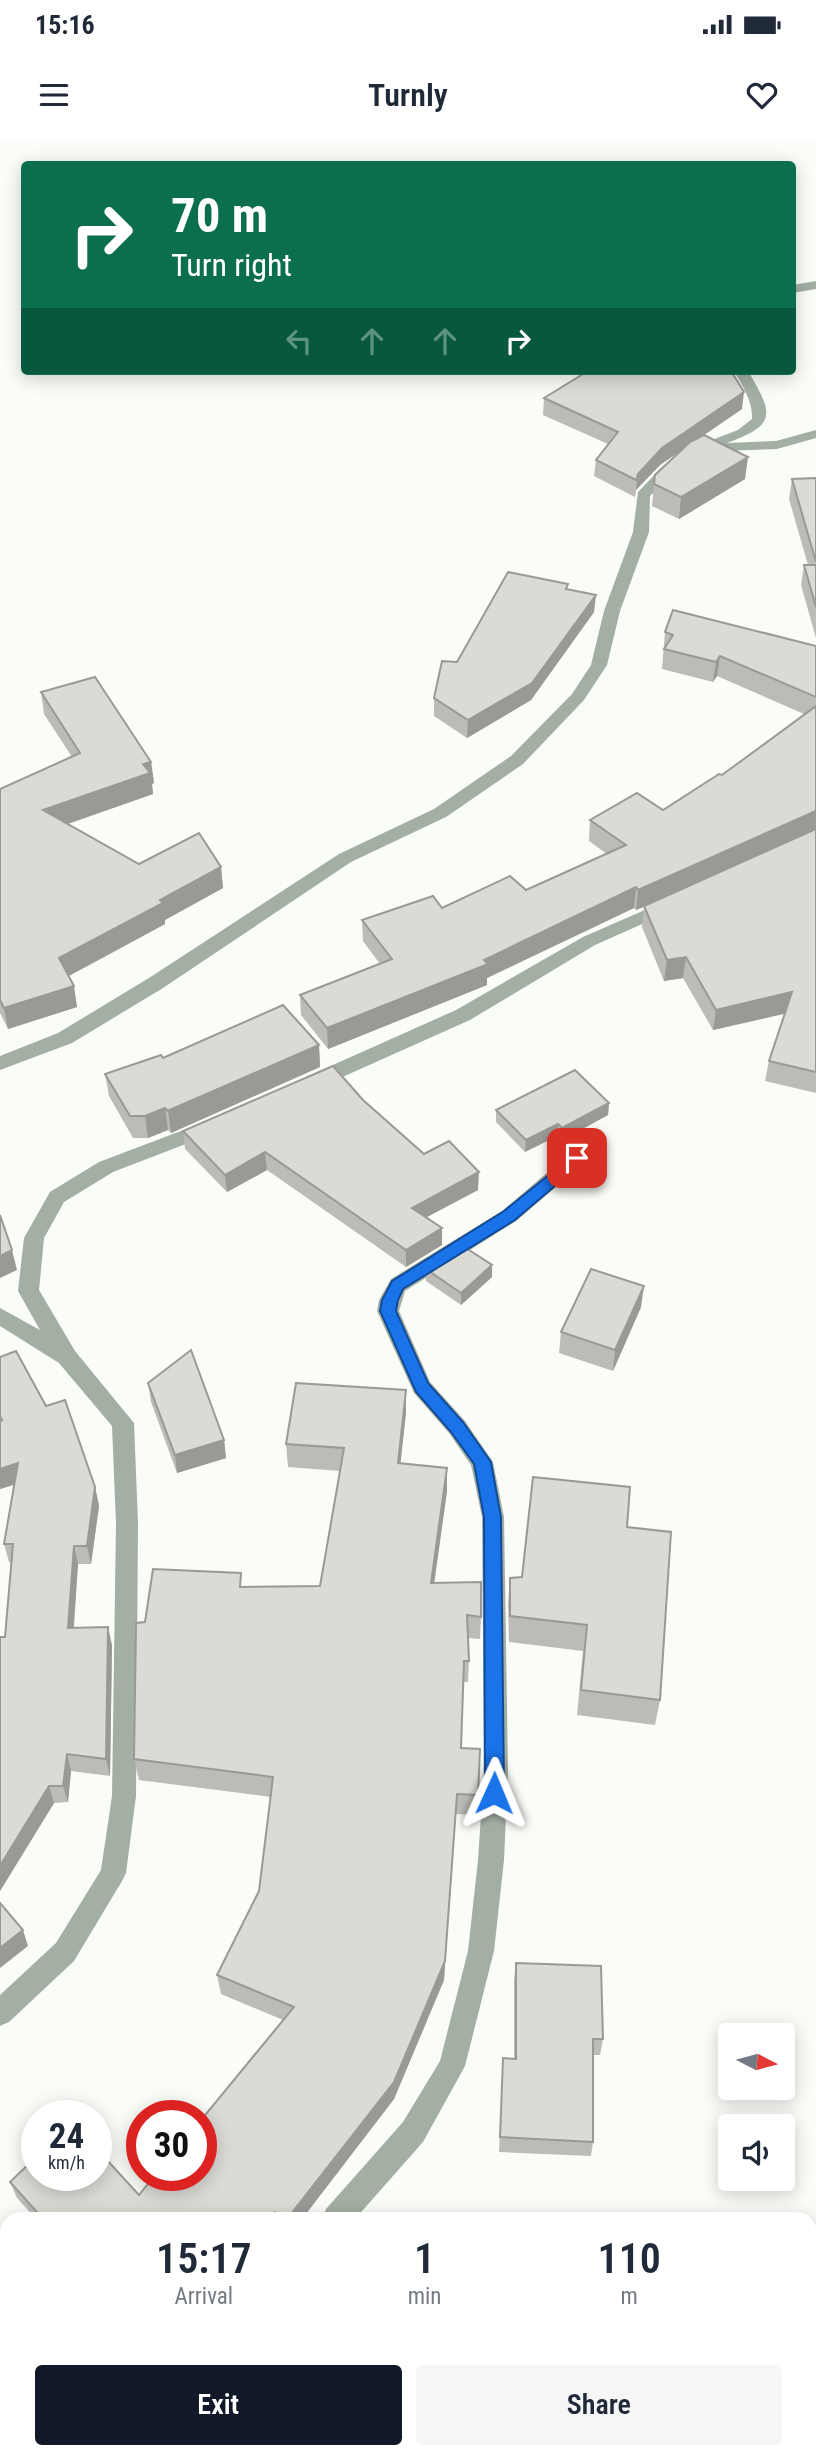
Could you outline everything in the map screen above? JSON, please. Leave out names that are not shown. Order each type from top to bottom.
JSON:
[{"type":"street","points":[[796,288],[816,285]]},
{"type":"street","points":[[0,1063],[65,1038],[156,983],[345,858],[440,813],[517,761],[578,697],[599,665],[612,611],[642,532],[643,495],[673,463],[699,448],[742,435],[756,424],[762,413],[758,396],[744,375]]},
{"type":"street","points":[[699,448],[777,445],[816,434]]},
{"type":"street","points":[[298,1089],[463,1015],[589,941],[684,899]]},
{"type":"street","points":[[0,2013],[65,1952],[113,1874],[124,1796],[127,1523],[123,1423],[67,1357],[28,1291],[34,1238],[57,1197],[106,1167],[234,1116]]},
{"type":"street","points":[[342,2212],[413,2132],[452,2066],[481,1951],[491,1860],[496,1771],[493,1517],[482,1462],[457,1427],[422,1387],[388,1311],[390,1300],[398,1285],[509,1216],[577,1158]]},
{"type":"street","points":[[0,1316],[67,1357]]},
{"type":"building","points":[[581,375],[733,375],[744,392],[662,448],[638,474],[636,480],[596,460],[618,432],[544,398]]},
{"type":"building","points":[[704,435],[748,457],[681,497],[654,484],[655,475],[690,442]]},
{"type":"building","points":[[816,478],[816,562],[792,479]]},
{"type":"building","points":[[804,565],[816,565],[816,607]]},
{"type":"building","points":[[508,572],[568,584],[566,589],[596,595],[532,683],[468,720],[434,698],[442,661],[457,662]]},
{"type":"building","points":[[673,610],[816,646],[816,697],[720,656],[716,662],[664,649],[673,635],[665,632]]},
{"type":"building","points":[[95,677],[151,762],[143,764],[150,773],[43,810],[139,864],[199,833],[221,867],[160,900],[163,903],[59,958],[74,986],[4,1008],[0,1000],[0,789],[80,753],[41,692]]},
{"type":"building","points":[[816,706],[816,811],[638,890],[636,887],[484,960],[488,964],[327,1028],[300,995],[392,959],[362,920],[433,896],[442,908],[510,876],[526,890],[626,845],[590,820],[637,793],[663,810],[719,774],[722,775]]},
{"type":"building","points":[[816,829],[816,1072],[769,1061],[792,992],[716,1010],[686,957],[667,960],[644,906]]},
{"type":"building","points":[[283,1005],[319,1045],[168,1111],[165,1108],[145,1116],[130,1116],[105,1074],[161,1055],[163,1058]]},
{"type":"building","points":[[333,1066],[363,1100],[424,1154],[449,1141],[479,1172],[412,1208],[442,1228],[406,1250],[265,1152],[225,1175],[183,1131]]},
{"type":"building","points":[[575,1070],[609,1103],[562,1128],[558,1124],[526,1140],[496,1110]]},
{"type":"building","points":[[0,1215],[12,1250],[0,1256]]},
{"type":"building","points":[[463,1246],[492,1265],[461,1293],[426,1269]]},
{"type":"building","points":[[591,1269],[644,1286],[615,1350],[561,1332]]},
{"type":"building","points":[[191,1350],[224,1440],[175,1455],[148,1383]]},
{"type":"building","points":[[16,1351],[46,1406],[65,1400],[95,1487],[87,1546],[74,1546],[68,1628],[108,1627],[106,1759],[67,1754],[63,1786],[49,1786],[0,1866],[0,1637],[5,1637],[13,1544],[4,1544],[18,1463],[0,1469],[0,1357]]},
{"type":"building","points":[[296,1383],[406,1390],[398,1463],[447,1468],[431,1583],[481,1582],[481,1617],[467,1615],[469,1661],[464,1661],[461,1748],[480,1749],[478,1795],[457,1794],[445,1961],[394,2082],[292,2212],[37,2212],[10,2182],[21,2171],[21,2191],[112,2191],[112,2165],[126,2181],[126,2191],[135,2191],[139,2195],[142,2191],[217,2191],[217,2101],[294,2007],[217,1975],[259,1891],[273,1777],[134,1759],[136,1623],[145,1622],[153,1569],[241,1573],[240,1587],[320,1586],[344,1448],[286,1444]]},
{"type":"building","points":[[533,1477],[630,1487],[627,1527],[671,1532],[660,1700],[581,1690],[587,1625],[510,1616],[510,1578],[522,1577]]},
{"type":"building","points":[[0,1903],[23,1930],[0,1948]]},
{"type":"building","points":[[516,1963],[601,1966],[603,2039],[593,2039],[593,2142],[500,2137],[503,2058],[516,2059]]},
{"type":"route","points":[[494,1793],[493,1517],[482,1462],[457,1427],[422,1387],[388,1311],[398,1285],[509,1216],[577,1158]]}]
